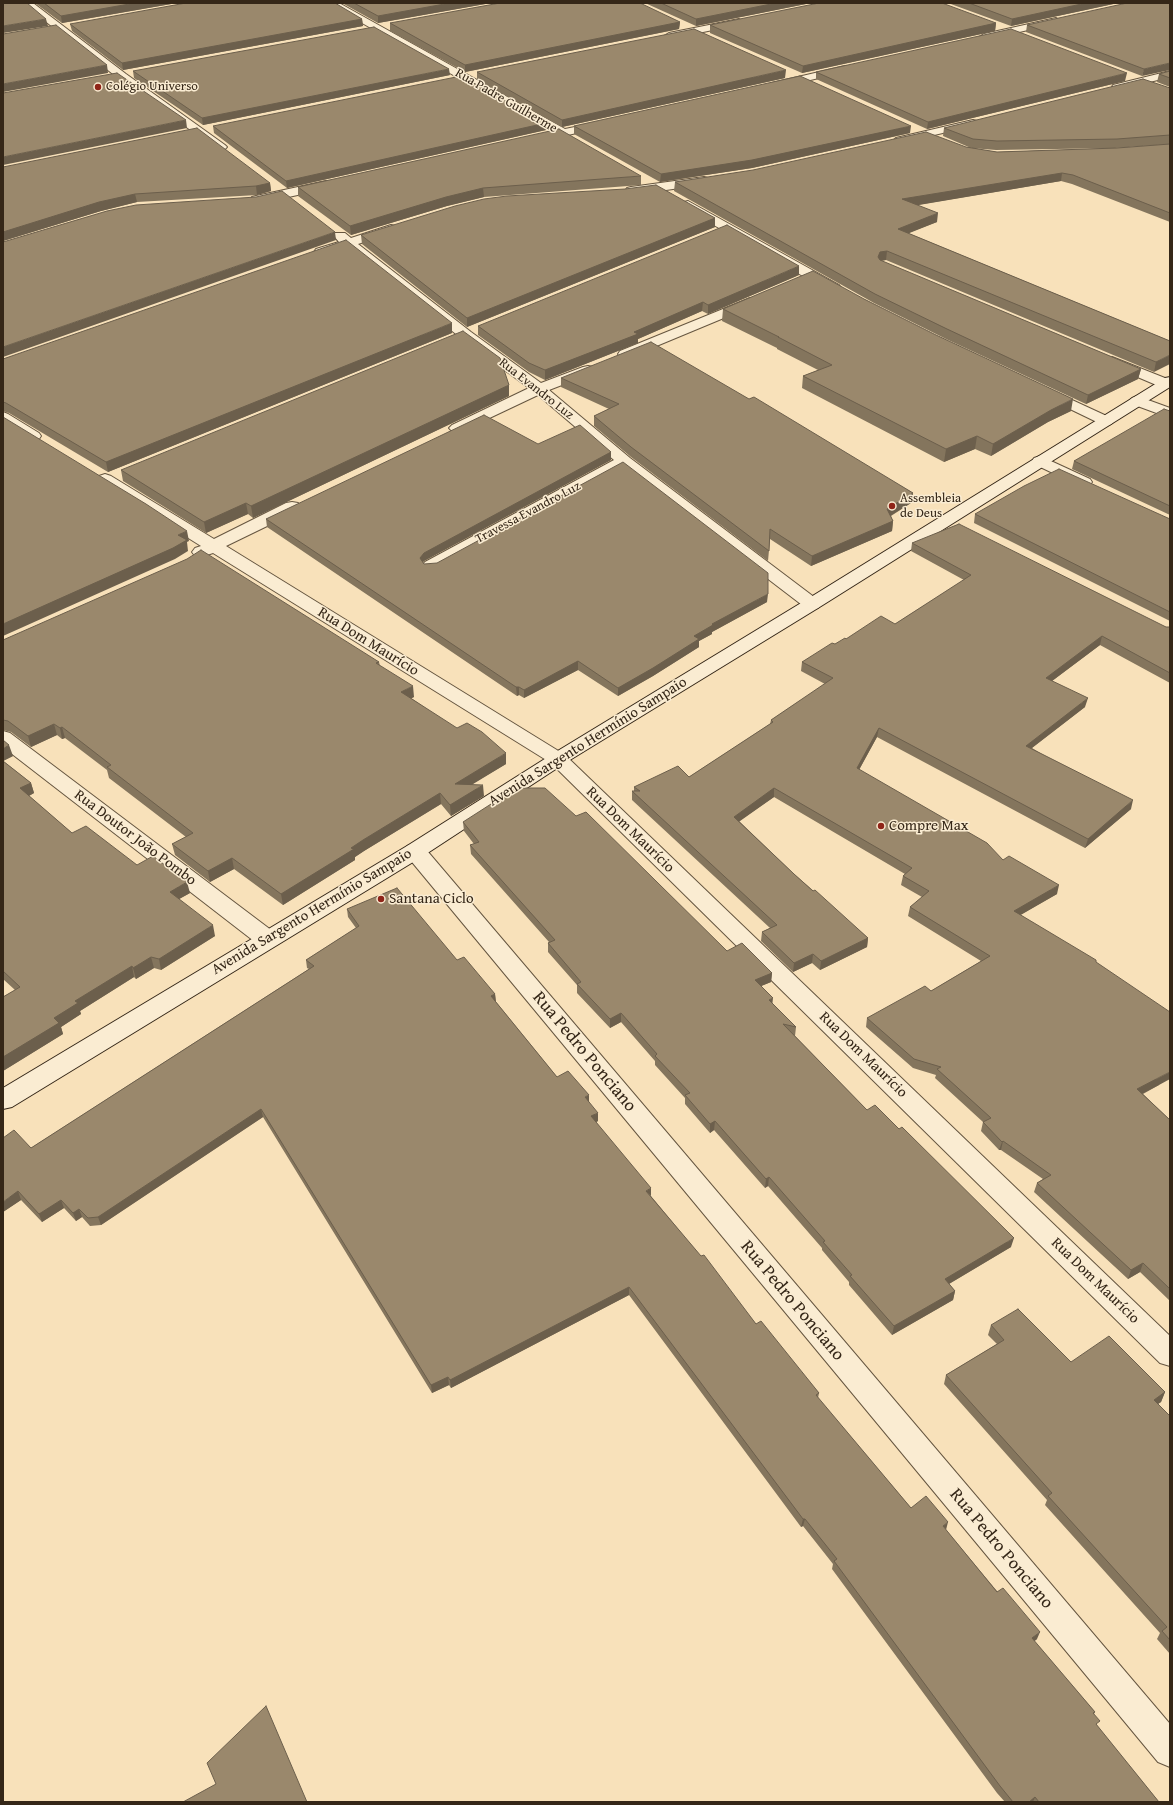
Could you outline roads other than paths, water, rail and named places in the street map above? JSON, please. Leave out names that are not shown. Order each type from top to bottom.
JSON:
[{"type":"street","points":[[27,3],[122,76],[231,154]]},
{"type":"street","name":"Rua Padre Guilherme","points":[[332,3],[576,141]]},
{"type":"street","points":[[973,40],[1071,18]]},
{"type":"street","points":[[654,39],[747,20]]},
{"type":"street","points":[[990,24],[1026,37]]},
{"type":"street","points":[[46,30],[75,25]]},
{"type":"street","points":[[679,25],[707,37]]},
{"type":"street","points":[[361,32],[392,26]]},
{"type":"street","points":[[763,88],[858,66]]},
{"type":"street","points":[[107,78],[138,73]]},
{"type":"street","points":[[787,73],[815,85]]},
{"type":"street","points":[[449,80],[479,74]]},
{"type":"street","points":[[1104,90],[1170,74]]},
{"type":"street","points":[[1128,75],[1156,86]]},
{"type":"street","points":[[890,143],[988,119]]},
{"type":"street","points":[[524,142],[617,121]]},
{"type":"street","points":[[907,126],[941,141]]},
{"type":"street","points":[[185,134],[216,128]]},
{"type":"street","points":[[637,176],[727,228],[805,279],[843,293]]},
{"type":"street","points":[[617,193],[718,178]]},
{"type":"street","points":[[243,201],[285,194],[339,182]]},
{"type":"street","points":[[273,185],[298,204]]},
{"type":"street","points":[[311,256],[400,226]]},
{"type":"street","name":"Rua Evandro Luz","points":[[330,228],[472,333],[624,461],[812,604]]},
{"type":"street","points":[[710,235],[727,228]]},
{"type":"street","points":[[613,360],[763,297]]},
{"type":"street","points":[[453,341],[472,333]]},
{"type":"street","points":[[1101,356],[1168,382]]},
{"type":"street","points":[[446,434],[539,389],[598,366]]},
{"type":"street","name":"Avenida Sargento Hermínio Sampaio","points":[[3,1100],[268,938],[415,851],[558,759],[812,604],[956,523],[1040,461],[1168,382]]},
{"type":"street","points":[[1036,387],[1106,421]]},
{"type":"street","points":[[1137,401],[1170,414]]},
{"type":"street","points":[[3,418],[48,445]]},
{"type":"street","name":"Travessa Evandro Luz","points":[[431,566],[624,461]]},
{"type":"street","points":[[1040,461],[1098,489]]},
{"type":"street","name":"Rua Dom Maurício","points":[[107,476],[211,546],[558,759],[1170,1354]]},
{"type":"street","points":[[188,561],[211,546],[304,502]]},
{"type":"street","name":"Rua Doutor João Pombo","points":[[3,737],[268,938]]},
{"type":"street","name":"Rua Pedro Ponciano","points":[[415,851],[1170,1750]]},
{"type":"place","name":"Colégio Universo","points":[[98,87]]},
{"type":"place","name":"Assembleia de Deus","points":[[892,506]]},
{"type":"place","name":"Compre Max","points":[[881,826]]},
{"type":"place","name":"Santana Ciclo","points":[[381,899]]}]
